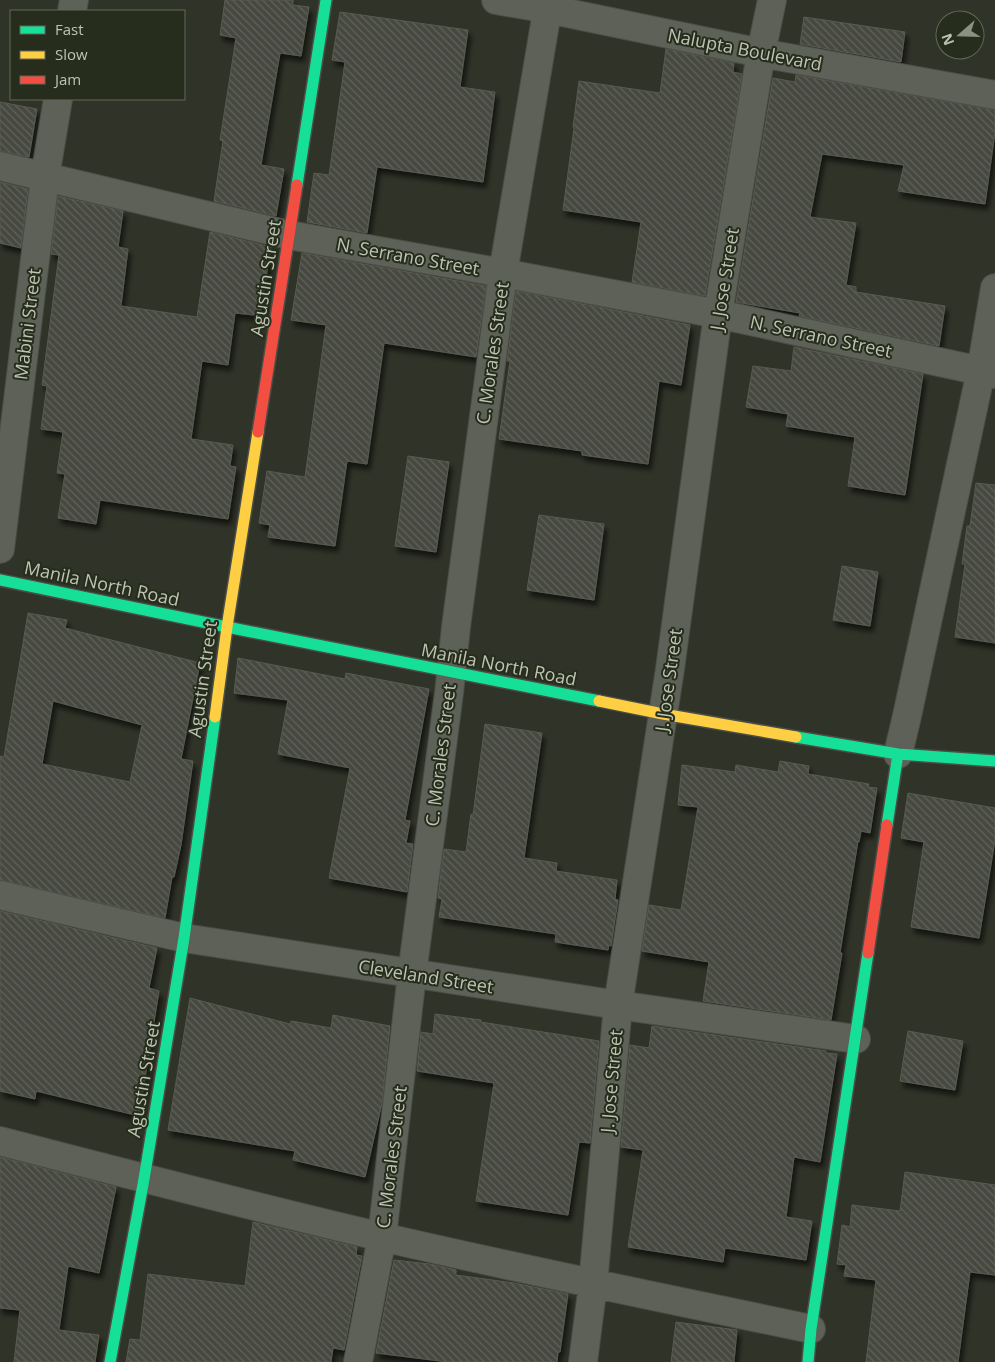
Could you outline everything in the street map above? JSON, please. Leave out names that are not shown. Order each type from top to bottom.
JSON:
[{"type":"main road","name":"Agustin Street","points":[[110,1362],[144,1179],[184,938],[226,627],[326,0]]},
{"type":"main road","name":"Manila North Road","points":[[0,580],[663,714],[898,754],[995,761]]},
{"type":"main road","points":[[808,1362],[898,754]]},
{"type":"street","name":"Nalupta Boulevard","points":[[496,0],[549,4],[761,53],[995,95]]},
{"type":"street","name":"J. Jose Street","points":[[583,1362],[618,1005],[663,714],[718,314],[761,53],[772,0]]},
{"type":"street","name":"C. Morales Street","points":[[358,1362],[382,1237],[412,974],[503,273],[549,4]]},
{"type":"street","name":"Mabini Street","points":[[0,549],[45,177],[58,100]]},
{"type":"street","name":"N. Serrano Street","points":[[0,166],[289,235],[718,314],[988,372]]},
{"type":"street","points":[[898,754],[988,372],[995,288]]},
{"type":"street","name":"Cleveland Street","points":[[0,895],[184,938],[618,1005],[856,1039]]},
{"type":"street","points":[[0,1141],[144,1179],[382,1237],[592,1284],[812,1329]]},
{"type":"building","points":[[225,0],[293,0],[293,5],[309,7],[301,56],[280,53],[261,165],[284,169],[276,216],[214,201],[223,141],[220,140],[236,38],[220,35]]},
{"type":"building","points":[[340,12],[468,30],[460,87],[495,92],[483,182],[377,167],[367,233],[307,222],[314,173],[329,175],[345,62],[332,60]]},
{"type":"building","points":[[804,17],[905,32],[901,62],[800,44]]},
{"type":"building","points":[[666,49],[734,63],[733,72],[742,74],[705,296],[632,282],[641,222],[563,210],[579,81],[660,93]]},
{"type":"building","points":[[796,75],[995,110],[995,132],[985,204],[898,191],[904,165],[822,154],[810,217],[856,223],[846,285],[856,287],[856,292],[945,306],[939,346],[799,316],[800,313],[736,302],[773,78],[795,82]]},
{"type":"building","points":[[0,102],[37,109],[29,157],[0,151]]},
{"type":"building","points":[[0,182],[28,189],[21,248],[0,243]]},
{"type":"building","points":[[58,196],[123,211],[118,247],[128,249],[121,306],[197,317],[210,232],[271,247],[260,315],[235,313],[228,365],[202,361],[191,439],[233,445],[230,466],[236,467],[228,519],[100,500],[96,524],[58,518],[65,474],[57,473],[63,432],[41,429],[47,386],[42,385],[59,255],[51,254]]},
{"type":"building","points":[[302,253],[486,286],[476,357],[384,343],[367,464],[347,461],[335,546],[268,537],[270,525],[259,523],[267,471],[305,477],[326,325],[291,320]]},
{"type":"building","points":[[516,291],[690,325],[681,385],[659,381],[648,464],[582,455],[582,451],[499,439],[510,361],[507,361]]},
{"type":"building","points":[[794,347],[923,374],[905,495],[848,486],[855,437],[786,426],[788,414],[746,407],[753,366],[791,371]]},
{"type":"building","points":[[408,456],[449,462],[436,552],[395,546]]},
{"type":"building","points":[[976,483],[995,485],[995,643],[955,637],[965,564],[962,564],[967,526],[970,526]]},
{"type":"building","points":[[539,515],[604,524],[594,600],[527,590]]},
{"type":"building","points":[[842,566],[878,572],[870,626],[833,620]]},
{"type":"building","points":[[28,613],[67,620],[65,628],[200,663],[181,759],[193,761],[181,845],[174,877],[172,877],[165,918],[0,880],[0,756],[4,757]],"holes":[[[53,701],[142,725],[130,782],[42,764]]]},
{"type":"building","points":[[238,658],[345,679],[346,673],[429,689],[405,820],[410,821],[406,843],[413,844],[407,892],[329,878],[350,768],[278,754],[288,700],[234,693]]},
{"type":"building","points":[[485,724],[542,733],[524,858],[557,863],[556,871],[617,880],[615,899],[618,900],[611,946],[609,945],[608,950],[555,942],[556,934],[439,917],[442,899],[438,898],[444,849],[466,852]]},
{"type":"building","points":[[780,761],[809,766],[808,774],[869,784],[868,787],[877,788],[870,833],[861,831],[858,841],[831,1020],[703,1001],[709,962],[642,951],[649,905],[681,910],[698,807],[678,805],[682,765],[735,772],[736,765],[778,772]]},
{"type":"building","points":[[908,793],[995,808],[995,840],[979,938],[911,927],[924,842],[901,838]]},
{"type":"building","points":[[0,911],[157,948],[149,988],[159,991],[139,1116],[36,1091],[35,1099],[0,1091]]},
{"type":"building","points":[[190,998],[290,1024],[291,1021],[331,1028],[333,1015],[390,1026],[382,1103],[365,1177],[293,1160],[295,1151],[168,1130]]},
{"type":"building","points":[[435,1014],[481,1020],[481,1022],[599,1041],[590,1143],[579,1142],[568,1215],[476,1201],[494,1083],[417,1071],[421,1032],[433,1034]]},
{"type":"building","points":[[652,1026],[837,1054],[820,1162],[794,1157],[786,1217],[812,1221],[806,1260],[725,1248],[723,1262],[628,1247],[643,1150],[621,1147],[630,1045],[649,1048]]},
{"type":"building","points":[[908,1031],[963,1041],[955,1090],[900,1081]]},
{"type":"building","points":[[0,1157],[116,1187],[99,1273],[68,1266],[59,1330],[99,1335],[95,1362],[14,1362],[20,1310],[0,1308]]},
{"type":"building","points":[[905,1172],[995,1185],[995,1275],[970,1272],[958,1362],[866,1362],[876,1280],[844,1276],[846,1265],[837,1264],[842,1225],[850,1227],[852,1205],[900,1211]]},
{"type":"building","points":[[253,1222],[357,1247],[356,1255],[362,1256],[344,1350],[333,1348],[331,1362],[126,1362],[130,1339],[140,1340],[148,1274],[245,1286]]},
{"type":"building","points":[[394,1260],[430,1264],[456,1270],[456,1275],[514,1283],[568,1294],[557,1362],[448,1362],[376,1353]]},
{"type":"building","points":[[676,1322],[737,1330],[734,1362],[671,1362]]},
{"type":"traffic: fast","points":[[297,185],[326,0]]},
{"type":"traffic: fast","points":[[0,580],[599,701]]},
{"type":"traffic: fast","points":[[110,1362],[144,1179],[184,938],[215,717]]},
{"type":"traffic: fast","points":[[796,737],[898,754],[995,761]]},
{"type":"traffic: fast","points":[[887,825],[898,754]]},
{"type":"traffic: fast","points":[[808,1362],[811,1329],[868,953]]},
{"type":"traffic: slow","points":[[215,717],[227,627],[258,432]]},
{"type":"traffic: slow","points":[[599,701],[796,737]]},
{"type":"traffic: jam","points":[[258,432],[297,185]]},
{"type":"traffic: jam","points":[[868,953],[887,825]]}]
